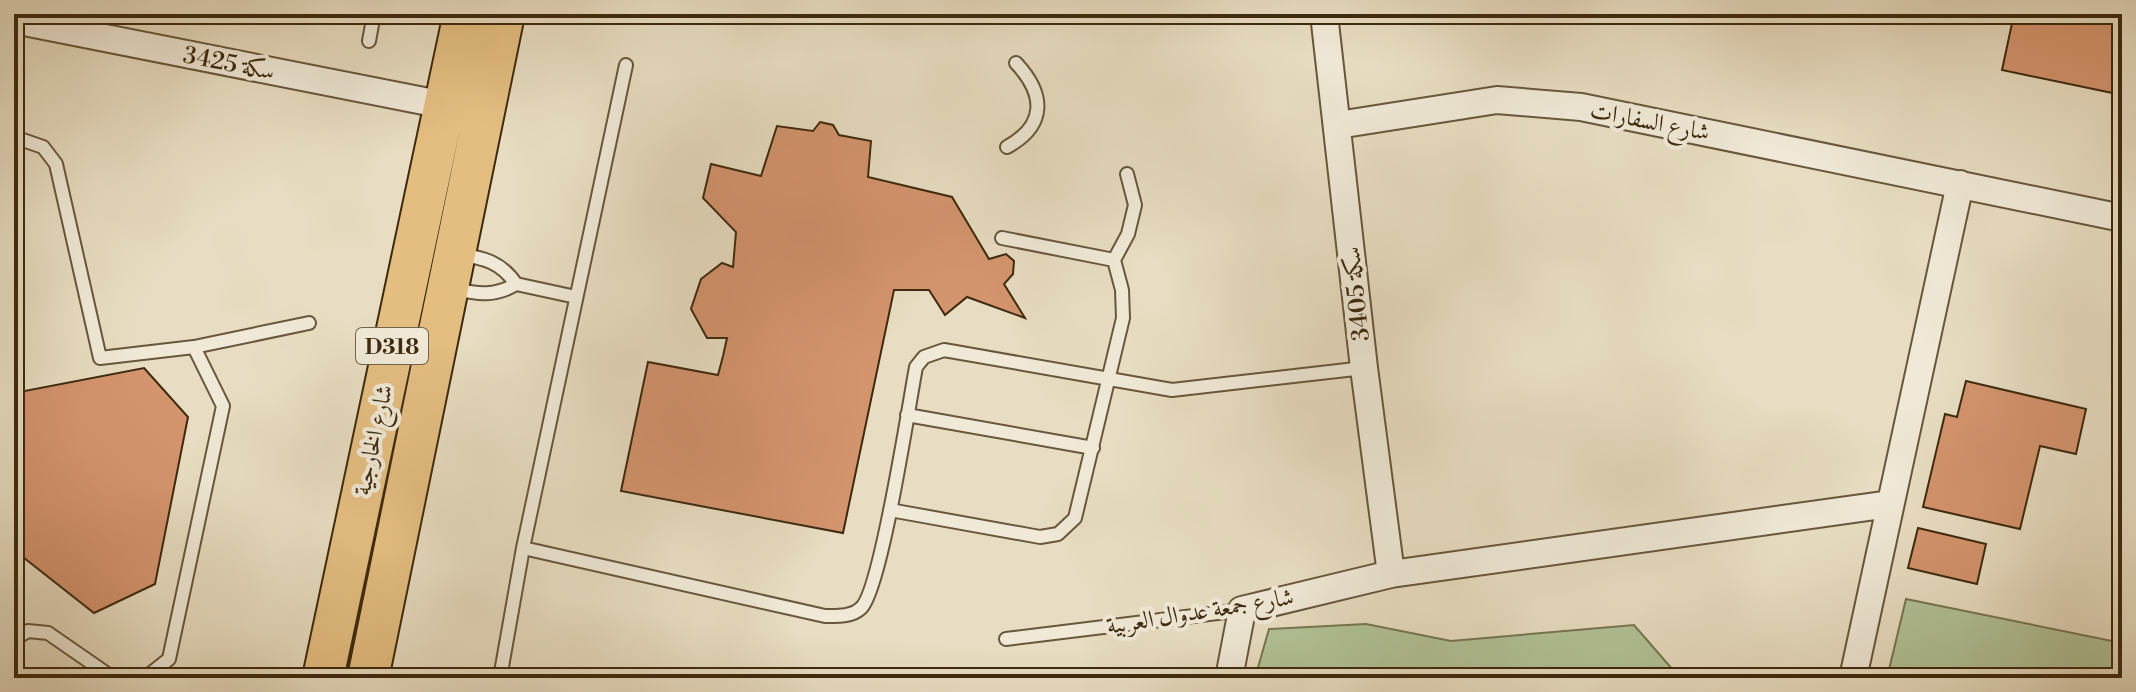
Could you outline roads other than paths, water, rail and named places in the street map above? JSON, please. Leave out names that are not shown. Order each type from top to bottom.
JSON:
[{"type":"main road","name":"شارع الخارجية","points":[[323,678],[464,14]]},
{"type":"main road","name":"شارع الخارجية","points":[[368,678],[504,14]]},
{"type":"main road","points":[[472,179],[470,153],[460,127],[444,105],[466,93],[483,75],[496,53]]},
{"type":"main road","points":[[410,264],[452,271]]},
{"type":"street","name":"سكة 3405","points":[[1324,14],[1391,574]]},
{"type":"street","name":"سكة 3425","points":[[14,20],[444,105]]},
{"type":"street","name":"شارع السفارات","points":[[1338,125],[1497,100],[1567,106],[2122,218]]},
{"type":"street","points":[[1853,678],[1960,184]]},
{"type":"street","points":[[1391,574],[1890,504]]},
{"type":"street","name":"شارع جمعة عدوال العربية","points":[[1242,610],[1391,574]]},
{"type":"street","points":[[1229,678],[1242,610]]},
{"type":"lane","points":[[369,41],[374,14]]},
{"type":"lane","points":[[1007,147],[1023,138],[1034,124],[1038,110],[1036,94],[1028,76],[1016,63]]},
{"type":"lane","points":[[500,678],[523,548],[626,65]]},
{"type":"lane","points":[[14,137],[43,147],[56,164],[100,358],[194,347],[309,323]]},
{"type":"lane","points":[[890,510],[1040,537],[1058,534],[1075,518],[1123,318],[1122,290],[1114,260],[1128,234],[1135,205],[1127,174]]},
{"type":"lane","points":[[1002,238],[1114,260]]},
{"type":"lane","points":[[452,271],[496,263],[508,272],[516,284]]},
{"type":"lane","points":[[452,271],[490,295],[516,284],[576,297]]},
{"type":"lane","points":[[145,678],[169,659],[223,406],[194,347]]},
{"type":"lane","points":[[523,548],[825,616],[847,615],[861,608],[870,593],[890,510],[916,367],[924,357],[944,350],[1172,390],[1364,368]]},
{"type":"lane","points":[[907,415],[1093,448]]},
{"type":"lane","name":"شارع جمعة عدوال العربية","points":[[1006,639],[1242,610]]},
{"type":"lane","points":[[14,639],[28,631],[48,633],[113,678]]}]
